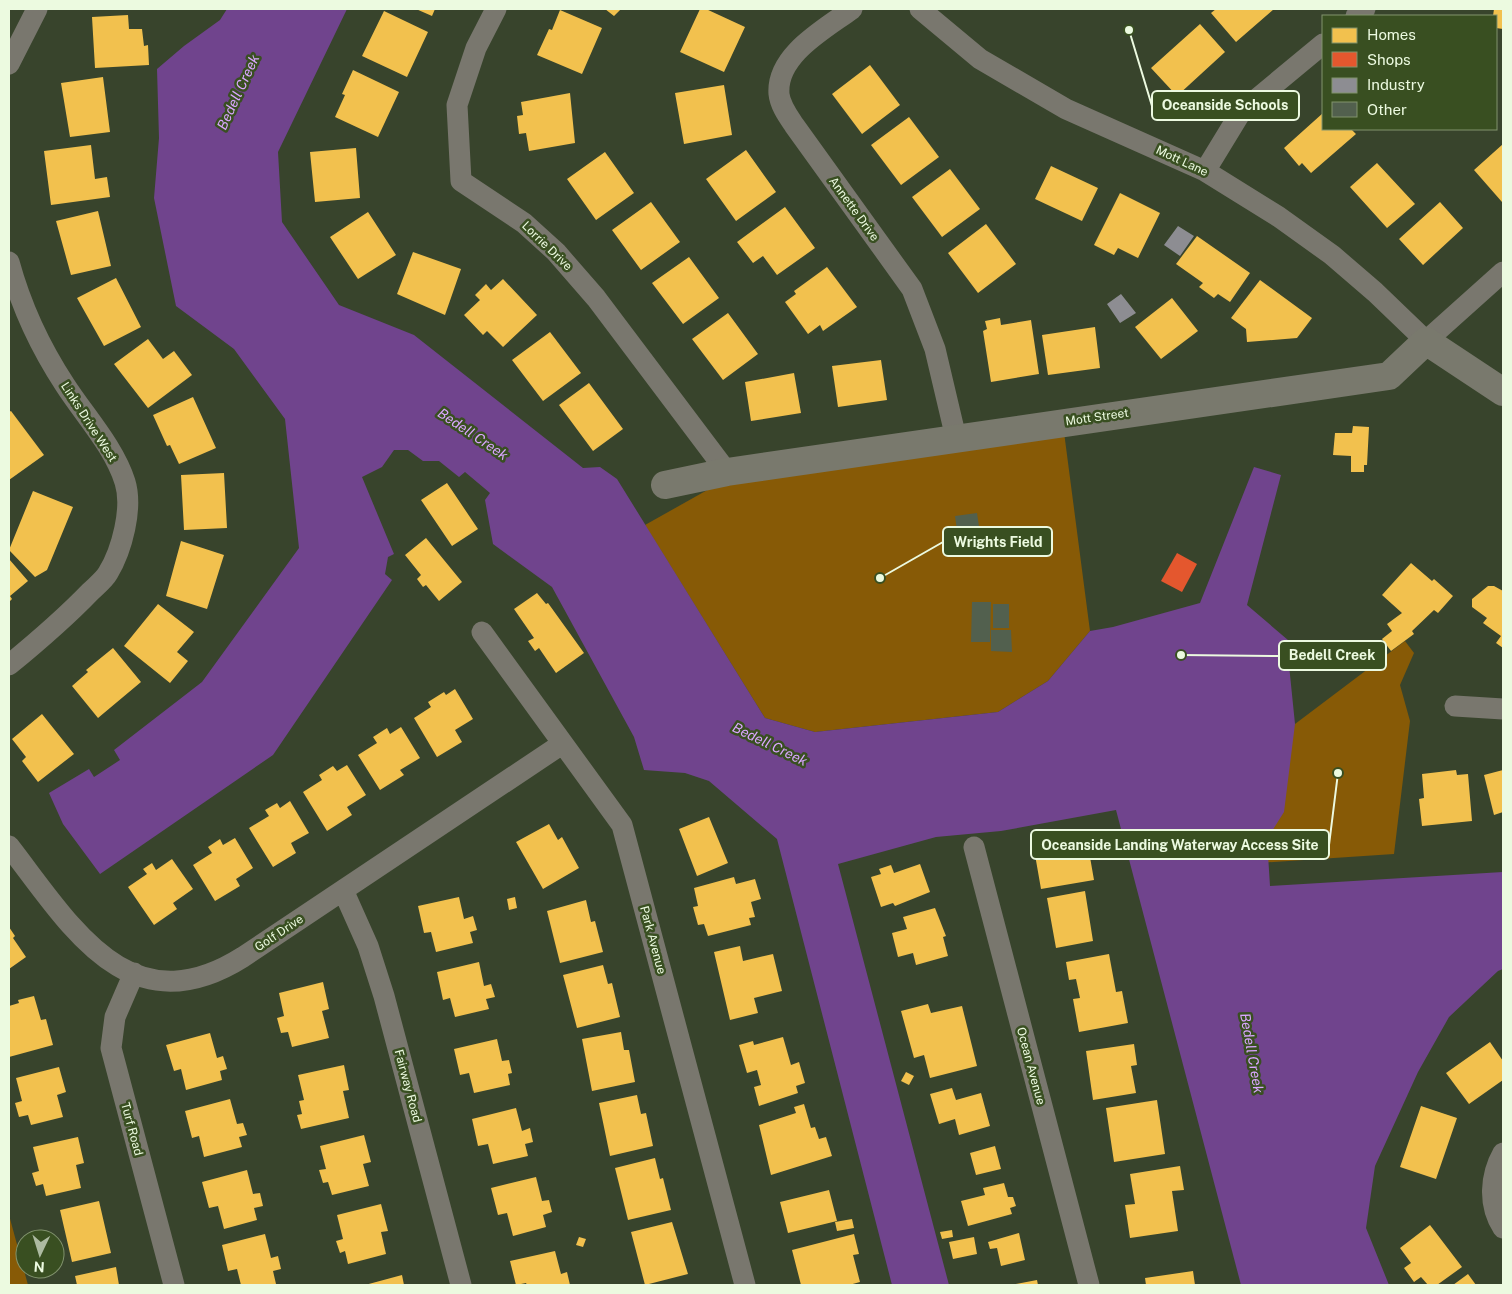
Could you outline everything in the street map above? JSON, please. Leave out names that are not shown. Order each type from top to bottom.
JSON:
[{"type":"street","points":[[9,64],[37,9]]},
{"type":"street","name":"Lorrie Drive","points":[[496,9],[476,48],[457,105],[461,181],[524,223],[556,252],[596,298],[727,472]]},
{"type":"street","name":"Annette Drive","points":[[852,9],[800,48],[782,72],[779,93],[783,107],[794,125],[912,289],[936,348],[956,438]]},
{"type":"street","name":"Mott Lane","points":[[920,9],[980,59],[1066,109],[1205,171],[1279,217],[1332,255],[1376,292],[1426,341]]},
{"type":"street","points":[[1205,171],[1241,112],[1322,45]]},
{"type":"street","name":"Links Drive West","points":[[9,262],[16,289],[32,328],[64,384],[114,458],[125,482],[127,499],[124,535],[108,574],[68,615],[9,666]]},
{"type":"street","points":[[1503,272],[1426,341],[1503,392]]},
{"type":"street","name":"Mott Street","points":[[665,485],[727,472],[1389,376],[1426,341]]},
{"type":"street","name":"Park Avenue","points":[[482,632],[622,825],[745,1285]]},
{"type":"street","points":[[1455,706],[1503,709]]},
{"type":"street","name":"Golf Drive","points":[[9,846],[91,948],[110,963],[152,980],[167,982],[194,979],[228,966],[562,744]]},
{"type":"street","name":"Ocean Avenue","points":[[974,847],[1089,1285]]},
{"type":"street","name":"Fairway Road","points":[[343,890],[368,946],[384,996],[461,1285]]},
{"type":"street","name":"Turf Road","points":[[134,974],[115,1017],[111,1048],[174,1285]]},
{"type":"street","points":[[1503,1153],[1496,1165],[1491,1196],[1497,1218],[1503,1228]]},
{"type":"shaded area","points":[[1064,432],[1090,631],[1048,681],[998,712],[815,732],[765,718],[645,525],[718,484]]},
{"type":"shaded area","points":[[1405,641],[1414,653],[1400,685],[1410,721],[1394,854],[1257,863],[1250,821],[1295,724]]},
{"type":"shaded area","points":[[9,1215],[15,1237],[15,1279],[26,1279],[28,1285],[9,1285]]},
{"type":"water","name":"Bedell Creek","points":[[227,9],[347,9],[278,152],[282,222],[339,305],[414,335],[583,468],[600,467],[617,479],[765,718],[815,732],[998,712],[1048,681],[1090,631],[1113,627],[1200,603],[1254,467],[1281,475],[1247,605],[1295,646],[1289,665],[1295,724],[1284,812],[1267,839],[1270,886],[1503,872],[1503,969],[1498,971],[1449,1017],[1418,1072],[1375,1166],[1366,1228],[1389,1285],[1241,1285],[1116,810],[1001,831],[936,837],[838,864],[949,1285],[892,1285],[777,839],[709,781],[685,773],[644,770],[634,737],[552,587],[493,544],[485,500],[490,493],[465,472],[459,477],[439,461],[423,461],[408,450],[394,450],[382,467],[362,477],[394,554],[388,557],[385,574],[392,580],[273,755],[100,874],[63,824],[49,793],[89,769],[94,777],[120,760],[114,750],[202,682],[299,548],[285,419],[234,349],[176,306],[154,198],[159,138],[157,69],[184,46],[220,20]]},
{"type":"building: Homes","points":[[416,9],[435,9],[432,16]]},
{"type":"building: Homes","points":[[605,9],[621,9],[614,16]]},
{"type":"building: Homes","points":[[700,9],[706,9],[745,27],[724,72],[680,52]]},
{"type":"building: Homes","points":[[1216,9],[1274,9],[1236,42],[1211,13]]},
{"type":"building: Homes","points":[[1494,9],[1503,9],[1503,29],[1497,28],[1497,15],[1493,15]]},
{"type":"building: Homes","points":[[560,10],[602,28],[582,74],[537,55],[549,29],[552,30]]},
{"type":"building: Homes","points":[[384,11],[428,32],[407,77],[362,56]]},
{"type":"building: Homes","points":[[128,15],[129,29],[142,29],[144,46],[148,45],[149,65],[95,68],[92,17]]},
{"type":"building: Homes","points":[[1200,24],[1225,52],[1177,96],[1151,68]]},
{"type":"building: Homes","points":[[870,65],[900,105],[862,134],[832,94]]},
{"type":"building: Homes","points":[[353,70],[399,92],[378,137],[335,117],[345,95],[342,94]]},
{"type":"building: Homes","points":[[103,77],[110,132],[70,137],[61,83]]},
{"type":"building: Homes","points":[[724,85],[732,135],[684,144],[675,93]]},
{"type":"building: Homes","points":[[570,93],[575,143],[529,151],[526,133],[519,134],[517,116],[523,115],[521,102]]},
{"type":"building: Homes","points":[[1322,114],[1322,130],[1352,130],[1356,134],[1311,173],[1302,163],[1299,166],[1284,148]]},
{"type":"building: Homes","points":[[909,117],[939,157],[901,185],[871,145]]},
{"type":"building: Homes","points":[[1503,144],[1503,201],[1502,202],[1474,170]]},
{"type":"building: Homes","points":[[91,145],[95,179],[107,177],[110,197],[51,205],[44,151]]},
{"type":"building: Homes","points":[[356,148],[360,198],[315,202],[310,152]]},
{"type":"building: Homes","points":[[746,150],[776,192],[736,221],[706,179]]},
{"type":"building: Homes","points":[[605,152],[634,193],[596,220],[567,179]]},
{"type":"building: Homes","points":[[1377,163],[1415,204],[1387,228],[1350,187]]},
{"type":"building: Homes","points":[[1051,166],[1098,188],[1082,221],[1035,199]]},
{"type":"building: Homes","points":[[950,169],[980,209],[942,237],[912,197]]},
{"type":"building: Homes","points":[[1120,193],[1160,213],[1138,258],[1118,248],[1114,255],[1094,245]]},
{"type":"building: Homes","points":[[651,202],[680,242],[641,270],[612,230]]},
{"type":"building: Homes","points":[[1440,202],[1463,228],[1423,265],[1399,239]]},
{"type":"building: Homes","points":[[785,207],[815,248],[777,275],[763,256],[753,263],[737,242]]},
{"type":"building: Homes","points":[[98,211],[111,266],[71,275],[56,221]]},
{"type":"building: Homes","points":[[368,212],[396,255],[358,279],[330,237]]},
{"type":"building: Homes","points":[[986,224],[1016,264],[978,293],[948,253]]},
{"type":"building: Homes","points":[[1197,236],[1250,273],[1230,302],[1218,294],[1214,298],[1199,287],[1203,283],[1176,264]]},
{"type":"building: Homes","points":[[413,252],[461,269],[445,315],[397,294]]},
{"type":"building: Homes","points":[[689,257],[719,298],[683,324],[652,283]]},
{"type":"building: Homes","points":[[827,267],[857,307],[823,331],[820,325],[808,334],[785,302],[796,294],[794,291]]},
{"type":"building: Homes","points":[[116,278],[141,327],[104,346],[77,298]]},
{"type":"building: Homes","points":[[503,279],[537,315],[503,347],[487,331],[483,335],[464,315],[480,300],[475,295],[486,284],[491,290]]},
{"type":"building: Homes","points":[[1260,280],[1312,318],[1297,338],[1247,342],[1246,329],[1231,318]]},
{"type":"building: Homes","points":[[1172,298],[1198,331],[1161,359],[1135,327]]},
{"type":"building: Homes","points":[[728,313],[758,354],[723,380],[692,339]]},
{"type":"building: Homes","points":[[1000,318],[1001,325],[1031,320],[1039,374],[991,382],[983,331],[987,329],[985,321]]},
{"type":"building: Homes","points":[[1095,327],[1100,368],[1048,375],[1042,335]]},
{"type":"building: Homes","points":[[550,332],[581,373],[543,401],[512,360]]},
{"type":"building: Homes","points":[[148,339],[163,359],[174,351],[192,375],[148,408],[114,364]]},
{"type":"building: Homes","points":[[881,360],[887,400],[838,407],[832,366]]},
{"type":"building: Homes","points":[[794,373],[801,413],[751,421],[745,382]]},
{"type":"building: Homes","points":[[589,383],[623,429],[593,451],[559,405]]},
{"type":"building: Homes","points":[[193,397],[216,448],[179,464],[170,445],[167,446],[153,415]]},
{"type":"building: Homes","points":[[11,411],[44,455],[9,480],[9,412]]},
{"type":"building: Homes","points":[[1353,426],[1369,427],[1367,465],[1364,465],[1364,472],[1351,472],[1351,456],[1333,455],[1335,433],[1352,433]]},
{"type":"building: Homes","points":[[224,473],[227,528],[184,530],[181,475]]},
{"type":"building: Homes","points":[[447,483],[478,529],[452,546],[421,500]]},
{"type":"building: Homes","points":[[33,491],[73,507],[47,570],[35,577],[9,550]]},
{"type":"building: Homes","points":[[426,538],[462,582],[439,601],[426,585],[423,587],[417,579],[421,575],[405,555]]},
{"type":"building: Homes","points":[[181,541],[224,555],[207,609],[166,596]]},
{"type":"building: Homes","points":[[9,559],[28,581],[10,596],[12,599],[9,602]]},
{"type":"building: Homes","points":[[1411,563],[1432,581],[1434,579],[1453,596],[1438,613],[1434,610],[1412,631],[1414,634],[1391,651],[1382,639],[1392,631],[1387,624],[1402,613],[1382,595]]},
{"type":"building: Homes","points":[[1488,586],[1494,586],[1503,591],[1503,648],[1496,643],[1501,636],[1483,623],[1487,618],[1472,607],[1472,599]]},
{"type":"building: Homes","points":[[537,593],[546,604],[548,603],[584,653],[556,673],[539,648],[535,651],[528,641],[534,638],[514,609]]},
{"type":"building: Homes","points":[[158,604],[194,632],[177,652],[188,661],[170,683],[124,646]]},
{"type":"building: Homes","points":[[113,648],[141,682],[98,718],[72,686],[88,672],[86,670]]},
{"type":"building: Homes","points":[[455,689],[473,719],[455,730],[462,742],[437,757],[414,718],[431,707],[428,702],[444,692],[446,695]]},
{"type":"building: Homes","points":[[42,714],[74,754],[38,782],[22,761],[26,757],[12,739]]},
{"type":"building: Homes","points":[[401,727],[420,758],[400,770],[404,775],[380,790],[358,755],[377,743],[373,737],[387,728],[390,734]]},
{"type":"building: Homes","points":[[347,765],[366,795],[347,807],[352,815],[327,831],[303,792],[322,780],[319,775],[333,766],[337,771]]},
{"type":"building: Homes","points":[[1456,770],[1457,775],[1468,774],[1472,821],[1422,826],[1419,799],[1424,798],[1422,774]]},
{"type":"building: Homes","points":[[1503,770],[1503,812],[1494,815],[1484,775]]},
{"type":"building: Homes","points":[[290,801],[309,833],[291,843],[296,853],[273,867],[249,828],[269,816],[265,810],[277,803],[280,808]]},
{"type":"building: Homes","points":[[709,817],[728,863],[697,876],[679,829]]},
{"type":"building: Homes","points":[[549,824],[558,840],[562,837],[579,868],[543,889],[516,842]]},
{"type":"building: Homes","points":[[235,838],[253,868],[236,879],[240,886],[215,901],[193,865],[212,853],[208,847],[220,839],[223,845]]},
{"type":"building: Homes","points":[[1087,840],[1094,880],[1041,889],[1034,849]]},
{"type":"building: Homes","points":[[172,859],[193,889],[173,903],[177,909],[154,925],[128,887],[147,874],[143,869],[152,863],[156,870]]},
{"type":"building: Homes","points":[[920,864],[930,892],[895,906],[893,903],[881,907],[871,877],[881,874],[879,869],[891,865],[894,873]]},
{"type":"building: Homes","points":[[734,877],[736,884],[755,879],[761,899],[751,902],[755,917],[749,918],[751,925],[708,936],[704,924],[698,925],[693,907],[698,906],[694,888]]},
{"type":"building: Homes","points":[[1085,891],[1093,941],[1056,948],[1047,898]]},
{"type":"building: Homes","points":[[459,897],[464,919],[473,916],[477,930],[470,932],[473,943],[436,952],[431,932],[424,933],[418,906]]},
{"type":"building: Homes","points":[[515,897],[517,908],[509,910],[507,899]]},
{"type":"building: Homes","points":[[586,900],[591,922],[595,921],[603,952],[560,963],[547,911]]},
{"type":"building: Homes","points":[[935,908],[946,936],[943,937],[948,956],[916,965],[913,953],[898,957],[892,933],[907,929],[903,917]]},
{"type":"building: Homes","points":[[9,927],[15,936],[13,938],[26,957],[9,969]]},
{"type":"building: Homes","points":[[740,946],[743,961],[773,954],[782,991],[754,998],[758,1013],[730,1020],[714,952]]},
{"type":"building: Homes","points":[[1109,954],[1116,992],[1122,991],[1128,1023],[1079,1032],[1073,999],[1080,998],[1076,979],[1069,980],[1066,962]]},
{"type":"building: Homes","points":[[479,962],[484,986],[491,984],[495,997],[486,999],[489,1009],[455,1017],[450,998],[443,1000],[437,972]]},
{"type":"building: Homes","points":[[603,965],[608,984],[612,983],[620,1017],[577,1028],[563,975]]},
{"type":"building: Homes","points":[[323,982],[329,1009],[322,1011],[329,1038],[292,1047],[288,1032],[281,1033],[277,1018],[284,1016],[279,993]]},
{"type":"building: Homes","points":[[34,996],[41,1020],[46,1019],[53,1045],[9,1057],[9,1006],[19,1003],[18,1000]]},
{"type":"building: Homes","points":[[928,1004],[931,1013],[962,1006],[977,1066],[930,1078],[924,1055],[914,1058],[901,1011]]},
{"type":"building: Homes","points":[[621,1032],[624,1050],[629,1050],[635,1082],[592,1091],[582,1039]]},
{"type":"building: Homes","points":[[210,1033],[217,1058],[223,1056],[227,1069],[220,1071],[222,1080],[186,1090],[181,1069],[174,1071],[166,1045]]},
{"type":"building: Homes","points":[[783,1037],[791,1065],[799,1062],[805,1083],[796,1086],[798,1093],[759,1106],[754,1087],[761,1085],[757,1070],[747,1073],[739,1045],[753,1041],[754,1045]]},
{"type":"building: Homes","points":[[497,1039],[502,1061],[509,1060],[512,1073],[508,1074],[510,1085],[474,1093],[469,1073],[460,1075],[454,1049]]},
{"type":"building: Homes","points":[[1490,1042],[1503,1061],[1503,1080],[1469,1104],[1446,1073]]},
{"type":"building: Homes","points":[[1134,1044],[1137,1065],[1131,1066],[1136,1093],[1093,1100],[1086,1051]]},
{"type":"building: Homes","points":[[344,1065],[349,1090],[343,1091],[349,1118],[301,1129],[297,1115],[302,1114],[299,1101],[304,1100],[298,1075]]},
{"type":"building: Homes","points":[[59,1067],[66,1092],[57,1095],[63,1117],[31,1125],[28,1115],[19,1117],[15,1103],[22,1101],[16,1078]]},
{"type":"building: Homes","points":[[906,1072],[914,1076],[909,1085],[901,1081]]},
{"type":"building: Homes","points":[[952,1088],[956,1100],[981,1093],[990,1126],[959,1135],[955,1119],[939,1124],[930,1094]]},
{"type":"building: Homes","points":[[637,1095],[641,1114],[646,1113],[653,1146],[610,1156],[599,1103]]},
{"type":"building: Homes","points":[[230,1099],[237,1124],[243,1123],[247,1135],[239,1137],[242,1147],[204,1157],[199,1136],[192,1138],[185,1111]]},
{"type":"building: Homes","points":[[1157,1100],[1165,1154],[1114,1162],[1106,1108]]},
{"type":"building: Homes","points":[[804,1104],[811,1128],[815,1127],[819,1139],[826,1137],[832,1156],[771,1175],[759,1125],[796,1113],[794,1107]]},
{"type":"building: Homes","points":[[1421,1106],[1457,1118],[1436,1179],[1400,1167]]},
{"type":"building: Homes","points":[[516,1108],[522,1131],[530,1128],[533,1142],[525,1144],[528,1156],[493,1164],[488,1144],[478,1146],[472,1119]]},
{"type":"building: Homes","points":[[364,1135],[371,1162],[363,1164],[369,1186],[332,1195],[328,1182],[323,1183],[319,1170],[326,1169],[320,1146]]},
{"type":"building: Homes","points":[[78,1137],[84,1163],[76,1165],[81,1188],[46,1196],[43,1184],[36,1186],[32,1173],[39,1171],[33,1147]]},
{"type":"building: Homes","points":[[995,1146],[1001,1169],[976,1175],[970,1153]]},
{"type":"building: Homes","points":[[655,1158],[660,1179],[663,1178],[671,1210],[628,1220],[615,1168]]},
{"type":"building: Homes","points":[[1180,1166],[1184,1190],[1172,1191],[1178,1231],[1130,1238],[1125,1205],[1135,1204],[1130,1174]]},
{"type":"building: Homes","points":[[247,1170],[253,1194],[260,1193],[263,1206],[254,1208],[257,1220],[224,1229],[218,1206],[209,1208],[202,1182]]},
{"type":"building: Homes","points":[[536,1177],[542,1201],[549,1200],[552,1212],[543,1215],[546,1227],[513,1236],[507,1213],[498,1215],[491,1188]]},
{"type":"building: Homes","points":[[1004,1183],[1008,1197],[1013,1197],[1016,1206],[1010,1208],[1012,1214],[968,1226],[961,1201],[985,1195],[983,1188]]},
{"type":"building: Homes","points":[[829,1190],[837,1221],[788,1233],[780,1202]]},
{"type":"building: Homes","points":[[99,1201],[111,1253],[72,1262],[60,1210]]},
{"type":"building: Homes","points":[[381,1204],[388,1231],[381,1232],[386,1254],[348,1264],[345,1251],[340,1253],[336,1241],[343,1239],[337,1215]]},
{"type":"building: Homes","points":[[852,1219],[854,1228],[837,1231],[835,1222]]},
{"type":"building: Homes","points":[[672,1222],[688,1274],[645,1285],[631,1232]]},
{"type":"building: Homes","points":[[1430,1225],[1462,1267],[1437,1285],[1428,1285],[1421,1277],[1414,1282],[1404,1268],[1411,1263],[1400,1248]]},
{"type":"building: Homes","points":[[952,1230],[953,1237],[942,1239],[940,1232]]},
{"type":"building: Homes","points":[[1019,1233],[1025,1260],[1001,1266],[997,1248],[990,1249],[988,1242]]},
{"type":"building: Homes","points":[[265,1234],[271,1258],[278,1256],[281,1269],[273,1271],[276,1284],[241,1285],[237,1269],[228,1271],[222,1245]]},
{"type":"building: Homes","points":[[854,1234],[859,1254],[853,1255],[860,1282],[849,1285],[801,1285],[792,1250]]},
{"type":"building: Homes","points":[[579,1237],[586,1239],[583,1247],[576,1245]]},
{"type":"building: Homes","points":[[974,1237],[977,1254],[953,1259],[949,1242]]},
{"type":"building: Homes","points":[[555,1251],[561,1274],[567,1272],[570,1285],[527,1285],[526,1283],[516,1285],[510,1261]]},
{"type":"building: Homes","points":[[116,1267],[119,1285],[77,1285],[75,1276]]},
{"type":"building: Homes","points":[[1193,1271],[1195,1285],[1146,1285],[1145,1278]]},
{"type":"building: Homes","points":[[1468,1274],[1476,1285],[1453,1285]]},
{"type":"building: Homes","points":[[402,1275],[404,1285],[365,1285]]},
{"type":"building: Homes","points":[[1037,1280],[1038,1285],[1016,1285],[1016,1284]]},
{"type":"building: Shops","points":[[1177,553],[1197,564],[1182,592],[1161,581]]},
{"type":"building: Industry","points":[[1178,226],[1194,236],[1180,256],[1164,245]]},
{"type":"building: Industry","points":[[1121,294],[1136,313],[1120,323],[1107,304]]},
{"type":"building: Other","points":[[977,513],[980,533],[958,537],[955,516]]},
{"type":"building: Other","points":[[972,602],[991,602],[990,642],[971,642]]},
{"type":"building: Other","points":[[993,604],[1009,604],[1009,628],[993,628]]},
{"type":"building: Other","points":[[991,630],[1011,630],[1012,652],[991,651]]},
{"type":"place","name":"Oceanside Schools","points":[[1129,30]]},
{"type":"place","name":"Wrights Field","points":[[880,578]]},
{"type":"place","name":"Bedell Creek","points":[[1181,655]]},
{"type":"place","name":"Oceanside Landing Waterway Access Site","points":[[1338,773]]}]
